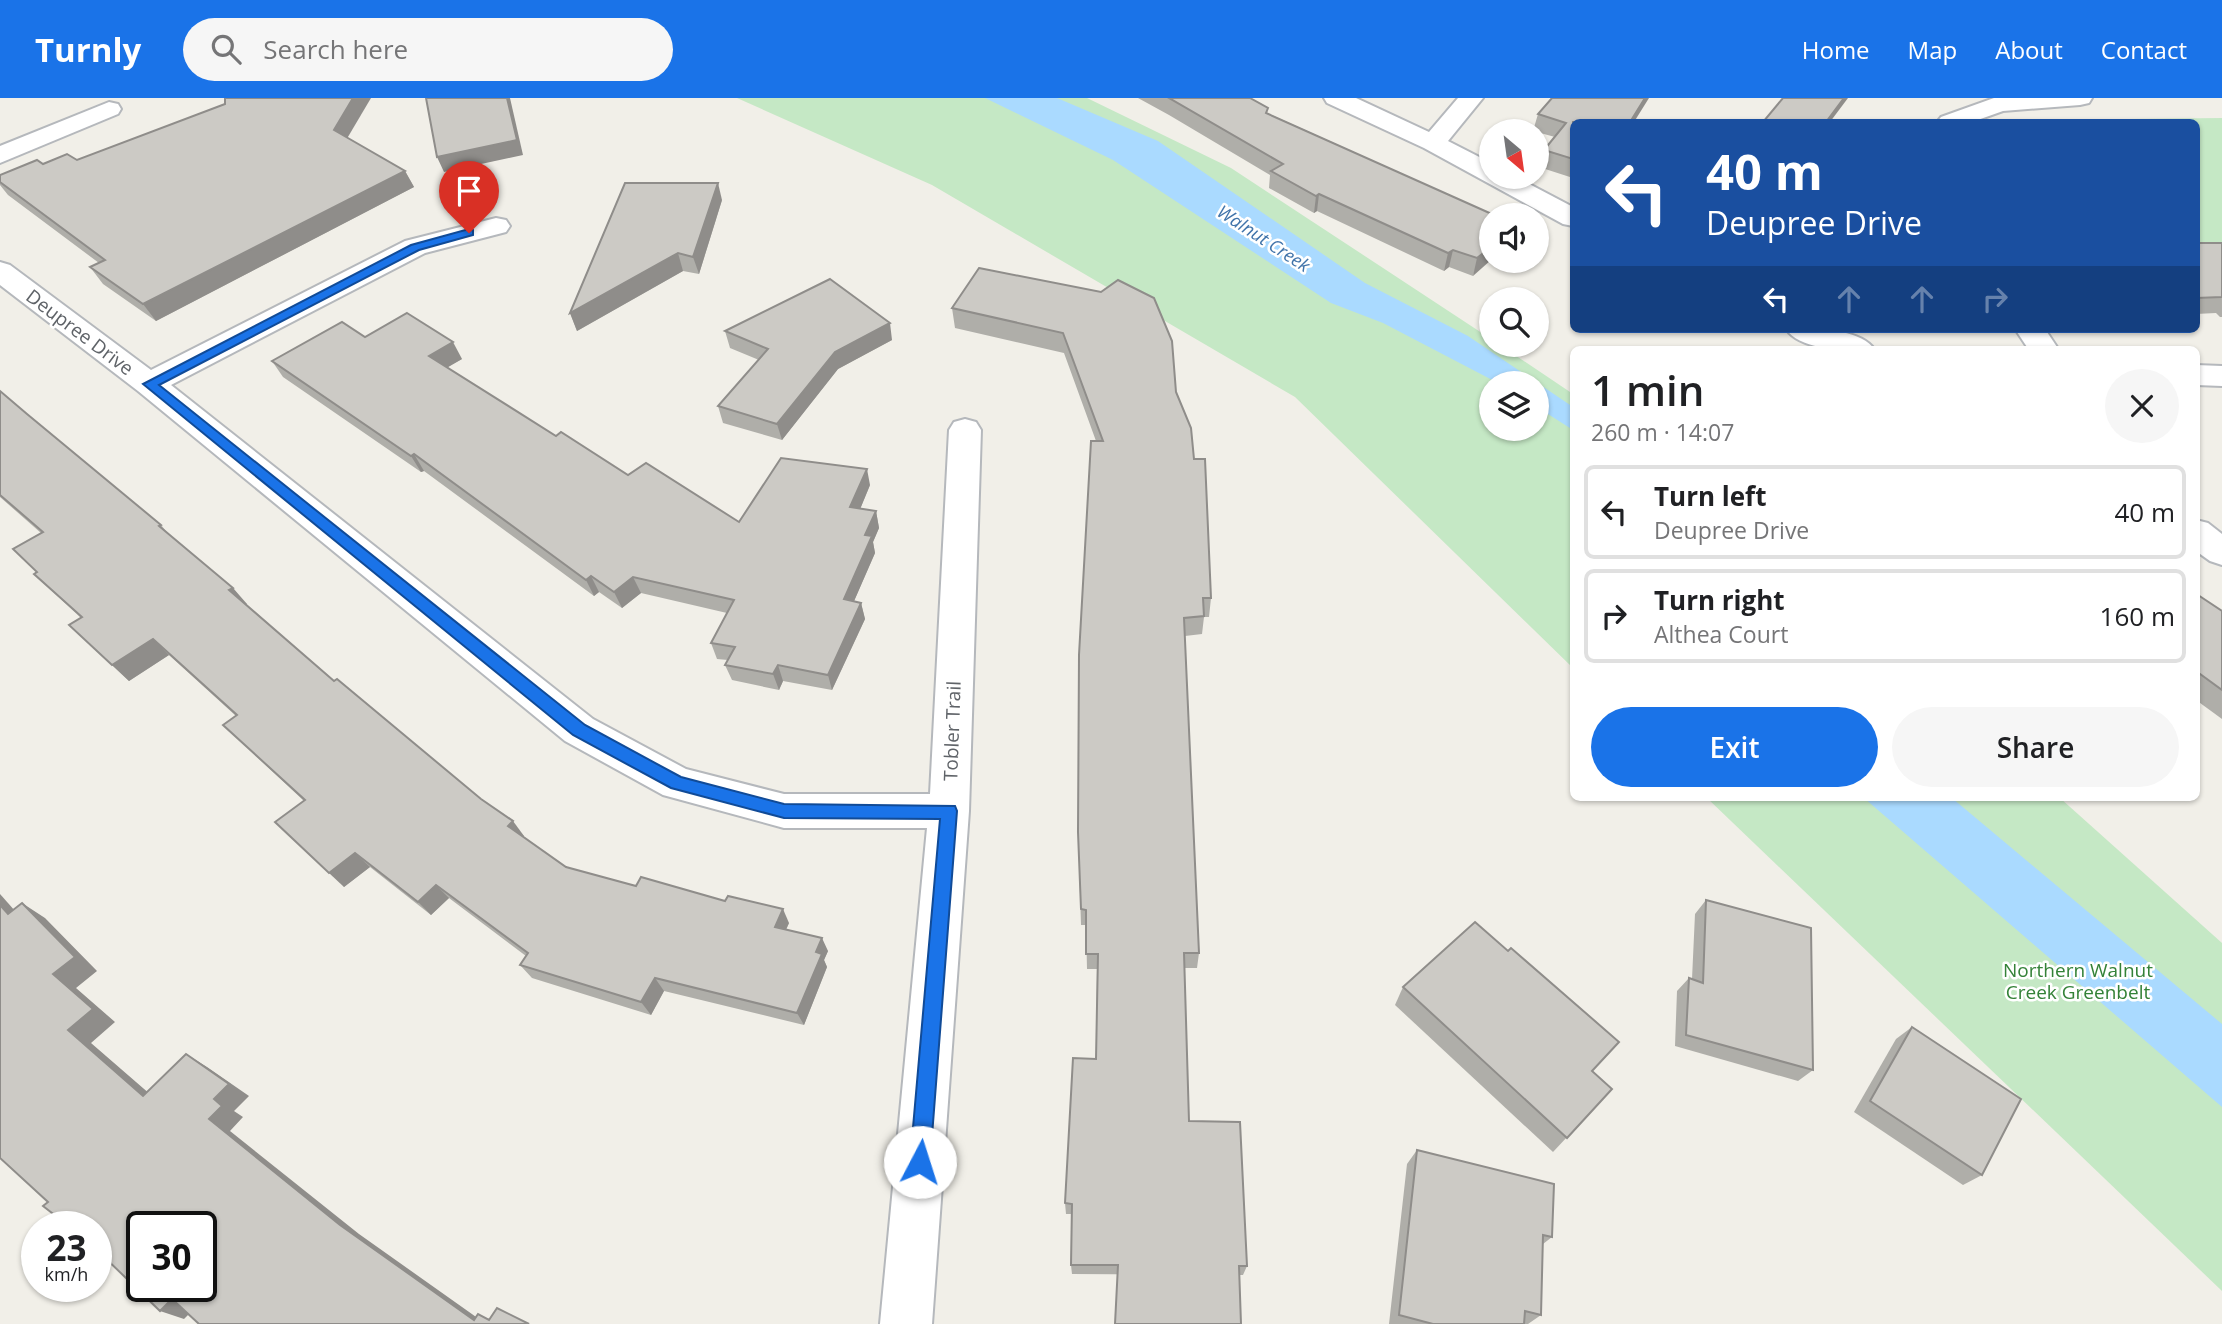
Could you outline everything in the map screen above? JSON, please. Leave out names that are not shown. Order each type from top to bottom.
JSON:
[{"type":"street","points":[[1336,98],[1479,168]]},
{"type":"street","points":[[1433,143],[1471,98]]},
{"type":"street","points":[[1958,119],[2000,104],[2080,98]]},
{"type":"street","points":[[0,155],[109,109]]},
{"type":"street","points":[[1519,189],[1570,216]]},
{"type":"street","points":[[149,384],[415,247],[496,226]]},
{"type":"street","name":"Deupree Drive","points":[[0,271],[149,384],[579,730],[677,783],[784,811],[949,811]]},
{"type":"street","points":[[1812,333],[1849,346]]},
{"type":"street","points":[[2200,376],[2222,376]]},
{"type":"street","name":"Tobler Trail","points":[[906,1324],[949,811],[965,430]]},
{"type":"street","points":[[2200,535],[2222,552]]},
{"type":"green space","points":[[737,98],[1087,98],[1231,168],[1479,331],[1479,357],[1518,357],[1539,371],[1479,371],[1479,441],[1549,441],[1549,378],[1570,392],[1570,665],[1295,397],[932,185]]},
{"type":"green space","points":[[2222,118],[2222,255],[2200,253],[2200,119],[2127,119]]},
{"type":"green space","name":"Northern Walnut Creek Greenbelt","points":[[1710,801],[2063,801],[2222,943],[2222,1291]]},
{"type":"water","name":"Walnut Creek","points":[[985,98],[1057,98],[1158,141],[1365,283],[1468,336],[1479,343],[1479,357],[1499,357],[1520,371],[1479,373],[1383,323],[1331,303],[1113,160]]},
{"type":"water","points":[[1549,391],[1570,405],[1570,428],[1549,415]]},
{"type":"water","points":[[1867,801],[1956,801],[2222,1024],[2222,1107]]},
{"type":"building","points":[[225,98],[353,98],[334,130],[405,171],[143,304],[90,267],[105,260],[0,182],[0,175],[37,160],[43,164],[67,154],[77,160],[225,104]]},
{"type":"building","points":[[426,98],[507,98],[517,140],[437,157]]},
{"type":"building","points":[[1169,98],[1250,98],[1268,108],[1266,113],[1479,208],[1479,256],[1453,250],[1448,253],[1319,194],[1316,196],[1271,171],[1283,164]]},
{"type":"building","points":[[1552,98],[1645,98],[1632,119],[1570,119],[1570,158],[1549,152],[1549,144],[1566,123],[1538,114]]},
{"type":"building","points":[[1783,98],[1844,98],[1828,119],[1766,119]]},
{"type":"building","points":[[625,183],[718,183],[693,257],[678,253],[570,313]]},
{"type":"building","points":[[2200,243],[2222,243],[2222,297],[2200,298]]},
{"type":"building","points":[[979,268],[1101,292],[1118,280],[1154,298],[1172,341],[1176,392],[1191,428],[1194,459],[1205,459],[1211,598],[1203,598],[1204,616],[1184,618],[1199,953],[1184,953],[1189,1121],[1240,1122],[1247,1266],[1239,1266],[1241,1324],[1115,1324],[1118,1265],[1071,1265],[1072,1204],[1065,1203],[1073,1058],[1096,1059],[1098,954],[1086,954],[1086,910],[1081,909],[1078,832],[1079,655],[1091,441],[1103,441],[1063,333],[952,308]]},
{"type":"building","points":[[830,279],[890,323],[835,352],[777,424],[718,406],[768,349],[725,331]]},
{"type":"building","points":[[407,313],[453,342],[429,356],[556,436],[561,432],[628,475],[646,463],[739,522],[781,458],[867,469],[850,507],[876,511],[865,535],[872,536],[844,599],[861,603],[828,675],[778,665],[773,674],[725,665],[735,647],[711,643],[734,600],[633,577],[614,592],[591,576],[586,580],[414,454],[411,456],[272,361],[342,322],[365,337]]},
{"type":"building","points":[[0,391],[161,525],[159,526],[233,588],[229,590],[334,681],[337,679],[481,799],[513,821],[508,826],[566,867],[636,886],[641,877],[725,901],[728,896],[783,909],[775,927],[822,938],[816,952],[822,954],[797,1013],[655,978],[641,1002],[520,965],[528,953],[436,885],[418,902],[355,853],[329,873],[275,822],[305,800],[223,725],[237,715],[153,639],[112,665],[69,625],[82,617],[34,574],[37,572],[13,549],[43,532],[0,495]]},
{"type":"building","points":[[2200,596],[2222,611],[2222,690],[2200,674]]},
{"type":"building","points":[[1706,900],[1811,928],[1813,1070],[1686,1035],[1689,978],[1703,983]]},
{"type":"building","points":[[22,903],[75,957],[53,974],[93,1009],[68,1030],[143,1096],[186,1054],[229,1084],[214,1099],[222,1106],[209,1119],[340,1225],[474,1320],[478,1314],[489,1320],[497,1308],[529,1324],[199,1324],[175,1302],[217,1302],[217,1211],[126,1211],[126,1278],[112,1264],[112,1211],[49,1211],[43,1206],[48,1202],[0,1158],[0,905],[8,914]]},
{"type":"building","points":[[1475,922],[1508,951],[1511,948],[1619,1042],[1592,1071],[1612,1089],[1567,1138],[1403,987]]},
{"type":"building","points":[[1912,1027],[2021,1099],[1982,1175],[1870,1101]]},
{"type":"building","points":[[1417,1150],[1554,1184],[1552,1237],[1543,1235],[1541,1315],[1525,1311],[1524,1324],[1433,1324],[1399,1315]]},
{"type":"building","points":[[151,1302],[169,1302],[160,1311]]},
{"type":"route","points":[[469,233],[415,247],[149,384],[579,730],[677,783],[784,811],[949,811],[920,1162]]}]
